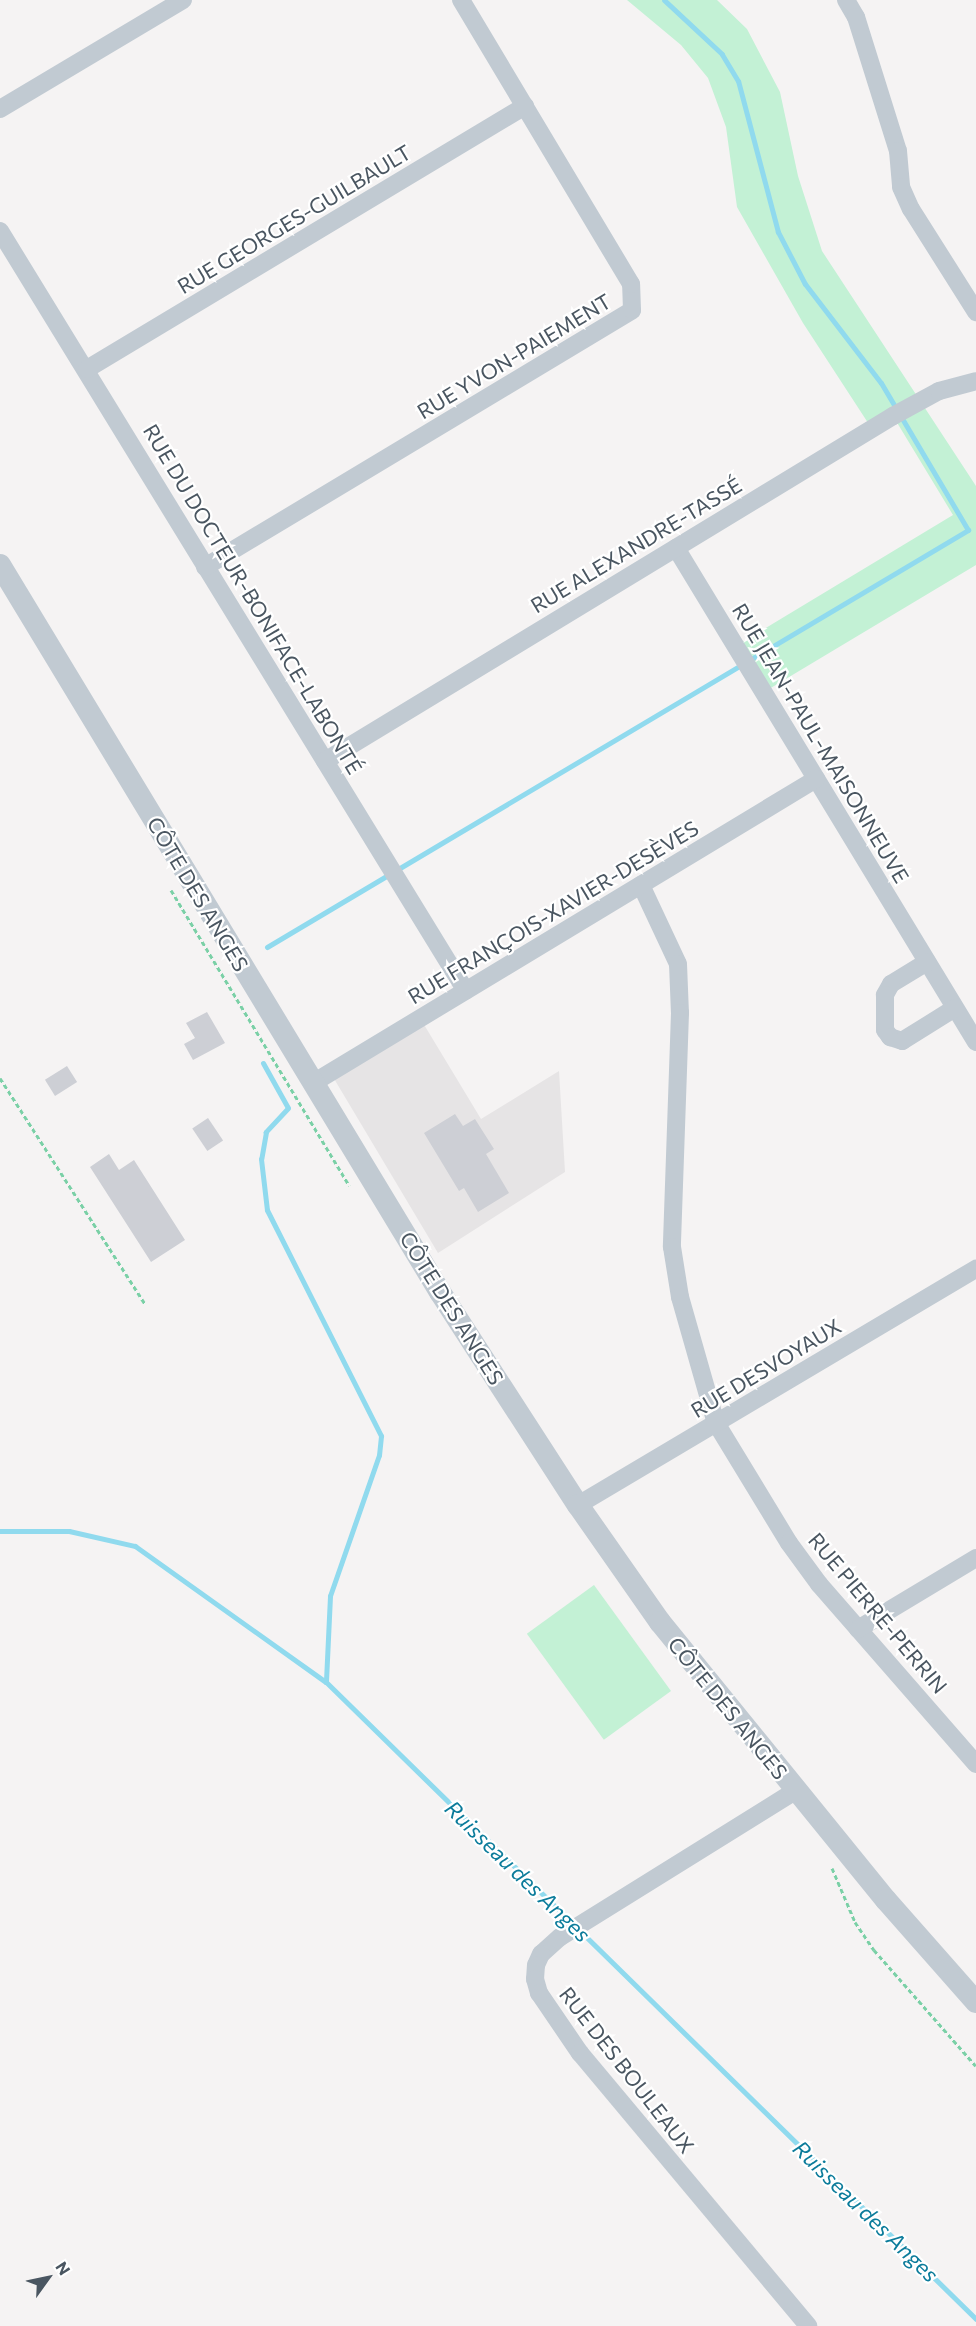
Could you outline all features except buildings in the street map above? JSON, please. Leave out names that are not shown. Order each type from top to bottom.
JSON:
[{"type":"street","points":[[0,109],[183,0]]},
{"type":"street","name":"RUE YVON-PAIEMENT","points":[[206,567],[632,310],[631,284],[461,0]]},
{"type":"street","points":[[846,0],[856,17],[898,151],[901,187],[911,209],[976,312]]},
{"type":"street","name":"RUE GEORGES-GUILBAULT","points":[[87,369],[525,106]]},
{"type":"street","name":"RUE DU DOCTEUR-BONIFACE-LABONTÉ","points":[[0,231],[87,369],[466,991]]},
{"type":"street","name":"RUE ALEXANDRE-TASSÉ","points":[[325,761],[893,416],[939,391],[976,381]]},
{"type":"street","name":"RUE JEAN-PAUL-MAISONNEUVE","points":[[676,548],[976,1042]]},
{"type":"street","name":"CÔTE DES ANGES","points":[[0,565],[440,1292],[578,1505],[660,1622],[795,1791],[976,2002]]},
{"type":"street","name":"RUE FRANÇOIS-XAVIER-DESÈVES","points":[[314,1083],[816,779]]},
{"type":"street","name":"RUE PIERRE-PERRIN","points":[[641,885],[678,964],[680,1013],[672,1247],[680,1297],[716,1423],[789,1543],[858,1629],[976,1764]]},
{"type":"street","points":[[927,962],[891,984],[885,995],[885,1030],[890,1037],[902,1041],[955,1008]]},
{"type":"street","name":"RUE DESVOYAUX","points":[[578,1505],[976,1269]]},
{"type":"street","points":[[858,1629],[976,1558]]},
{"type":"street","name":"RUE DES BOULEAUX","points":[[795,1791],[560,1937],[541,1954],[536,1965],[535,1979],[539,1993],[580,2053],[808,2326]]},
{"type":"path","points":[[0,1078],[146,1304]]},
{"type":"shaded area","points":[[420,1018],[481,1119],[559,1071],[565,1172],[438,1253],[333,1077]]},
{"type":"green space","points":[[627,0],[717,0],[747,29],[780,92],[798,176],[822,251],[976,486],[976,565],[764,692],[736,646],[953,515],[893,416],[872,429],[803,323],[737,207],[726,127],[708,78],[681,45]]},
{"type":"green space","points":[[594,1585],[671,1691],[604,1740],[527,1634]]},
{"type":"waterway","points":[[267,947],[968,530],[881,383],[805,284],[778,232],[738,81],[722,54],[664,0]]},
{"type":"waterway","points":[[263,1063],[288,1108],[266,1132],[261,1159],[267,1210],[381,1436],[379,1455],[330,1596],[326,1682]]},
{"type":"waterway","name":"Ruisseau des Anges","points":[[0,1531],[69,1531],[135,1546],[326,1682],[976,2319]]}]
